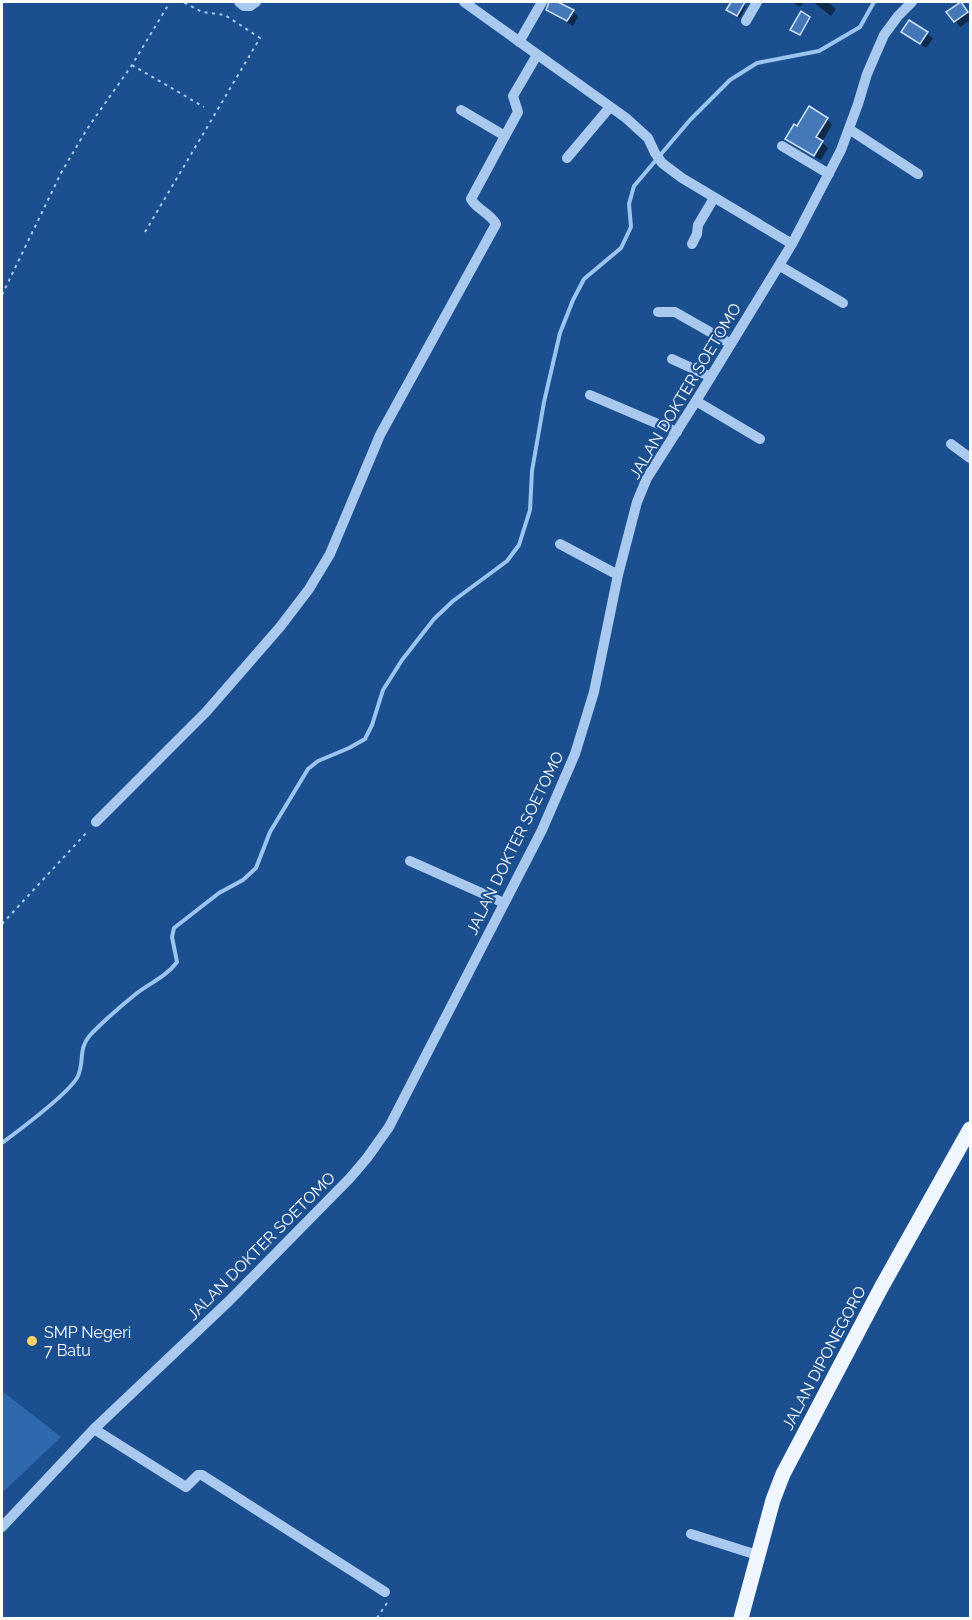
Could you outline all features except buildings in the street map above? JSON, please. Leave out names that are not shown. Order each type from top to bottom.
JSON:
[{"type":"main road","name":"JALAN DIPONEGORO","points":[[741,1618],[772,1500],[783,1474],[881,1288],[965,1151],[970,1129]]},
{"type":"street","points":[[239,2],[244,6],[250,6],[256,2]]},
{"type":"street","points":[[464,2],[610,107],[648,138],[662,163],[681,178],[792,244]]},
{"type":"street","points":[[519,42],[542,2]]},
{"type":"street","points":[[746,21],[757,2]]},
{"type":"street","name":"JALAN DOKTER SOETOMO","points":[[2,1527],[94,1429],[229,1300],[350,1178],[389,1127],[542,830],[580,739],[594,693],[618,575],[637,502],[647,478],[780,266],[829,174],[849,129],[867,74],[884,35],[912,2]]},
{"type":"street","points":[[96,822],[206,712],[239,675],[280,627],[321,569],[337,538],[380,435],[496,224],[492,218],[473,204],[471,199],[518,112],[513,96],[537,55]]},
{"type":"street","points":[[567,158],[610,107]]},
{"type":"street","points":[[461,110],[505,136]]},
{"type":"street","points":[[849,129],[918,174]]},
{"type":"street","points":[[782,146],[829,174]]},
{"type":"street","points":[[692,244],[698,225],[714,198]]},
{"type":"street","points":[[780,266],[843,303]]},
{"type":"street","points":[[658,312],[675,312],[731,344]]},
{"type":"street","points":[[672,359],[711,377]]},
{"type":"street","points":[[590,395],[677,432]]},
{"type":"street","points":[[696,401],[760,439]]},
{"type":"street","points":[[951,444],[970,458]]},
{"type":"street","points":[[560,544],[618,575]]},
{"type":"street","points":[[410,861],[504,903]]},
{"type":"street","points":[[94,1429],[186,1487],[198,1474],[202,1475],[385,1592]]},
{"type":"street","points":[[691,1534],[757,1555]]},
{"type":"path","points":[[2,295],[61,173],[87,129],[132,65],[170,2]]},
{"type":"path","points":[[145,232],[260,38],[225,15],[202,12],[183,2]]},
{"type":"path","points":[[132,65],[204,107]]},
{"type":"path","points":[[2,924],[96,822]]},
{"type":"path","points":[[377,1618],[388,1600],[385,1592]]},
{"type":"path","points":[[336,1618],[350,1618]]},
{"type":"shaded area","points":[[2,1391],[61,1437],[2,1493]]},
{"type":"waterway","points":[[2,1143],[43,1111],[73,1083],[80,1070],[84,1044],[92,1033],[126,1002],[173,967],[177,962],[172,937],[174,928],[219,893],[243,880],[256,868],[270,832],[308,769],[318,761],[365,739],[383,690],[402,660],[434,619],[453,601],[507,561],[519,545],[530,510],[532,471],[544,402],[560,333],[584,279],[621,248],[631,227],[629,204],[634,186],[690,120],[730,80],[757,63],[819,51],[860,27],[874,2]]},
{"type":"place","name":"SMP Negeri 7 Batu","points":[[32,1341]]}]
